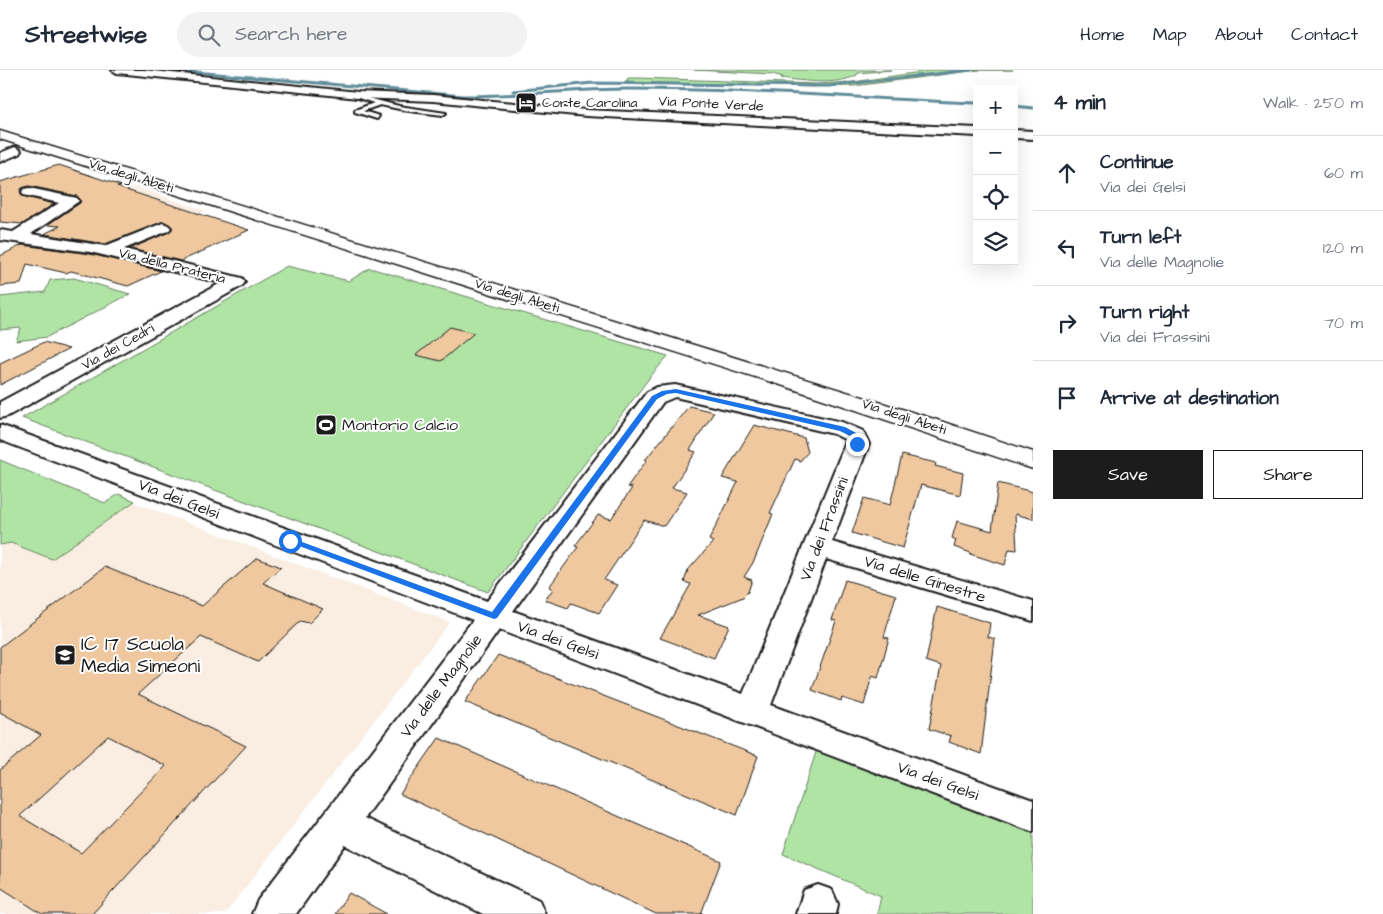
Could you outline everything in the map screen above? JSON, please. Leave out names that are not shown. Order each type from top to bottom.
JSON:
[{"type":"street","name":"Via Ponte Verde","points":[[116,70],[358,95],[461,101],[586,113],[973,132]]},
{"type":"street","points":[[1018,134],[1033,135]]},
{"type":"street","name":"Via degli Abeti","points":[[0,135],[795,382],[1033,461]]},
{"type":"street","points":[[0,158],[15,151]]},
{"type":"street","name":"Via della Prateria","points":[[7,236],[72,201],[29,192]]},
{"type":"street","name":"Via della Prateria","points":[[109,250],[163,228]]},
{"type":"street","name":"Via della Prateria","points":[[7,236],[109,250],[236,282]]},
{"type":"street","name":"Via dei Cedri","points":[[0,411],[236,282]]},
{"type":"street","name":"Via dei Frassini","points":[[676,391],[842,429],[856,436],[857,444],[752,712]]},
{"type":"street","name":"Via delle Magnolie","points":[[272,914],[655,397],[665,392],[676,391]]},
{"type":"street","name":"Via dei Gelsi","points":[[0,432],[1033,816]]},
{"type":"street","name":"Via delle Ginestre","points":[[817,547],[1033,611]]},
{"type":"street","points":[[339,824],[526,914]]},
{"type":"lane","points":[[358,95],[355,96],[413,112],[443,113]]},
{"type":"lane","points":[[377,117],[357,113],[357,111],[380,103]]},
{"type":"shaded area","points":[[136,187],[206,211],[158,227],[75,206]]},
{"type":"shaded area","points":[[133,502],[450,622],[225,914],[0,914],[0,545],[11,543],[52,559]]},
{"type":"green space","points":[[694,70],[891,70],[858,73],[840,81],[820,82],[781,78],[783,77],[773,74]]},
{"type":"green space","points":[[934,70],[979,70],[854,86],[812,87],[626,82],[628,78],[638,78],[817,84],[853,82]]},
{"type":"green space","name":"Montorio Calcio","points":[[287,266],[349,281],[370,268],[668,356],[650,377],[488,592],[22,418]]},
{"type":"green space","points":[[74,278],[130,294],[47,337],[16,341],[21,328],[0,330],[0,297],[45,292],[50,280]]},
{"type":"green space","points":[[0,460],[105,503],[119,494],[135,501],[52,559],[11,543],[0,545]]},
{"type":"green space","points":[[817,749],[1033,832],[1033,914],[877,914],[881,896],[783,854]]},
{"type":"building","points":[[59,165],[122,186],[117,187],[249,230],[181,261],[130,249],[169,232],[172,227],[164,221],[105,244],[44,234],[60,226],[47,225],[80,203],[81,200],[77,196],[29,186],[22,188],[20,191],[22,196],[54,204],[23,224],[0,222],[0,182]]},
{"type":"building","points":[[22,245],[90,254],[161,271],[128,286],[71,271],[66,273],[27,264],[21,284],[0,286],[0,256]]},
{"type":"building","points":[[450,327],[474,333],[441,361],[416,355]]},
{"type":"building","points":[[44,342],[69,349],[0,385],[0,363]]},
{"type":"building","points":[[689,406],[714,412],[690,450],[696,452],[672,488],[687,492],[664,526],[644,520],[604,580],[617,585],[599,613],[571,603],[568,608],[545,600],[553,589],[549,587],[578,547],[575,546],[598,515],[611,519],[632,488],[627,487],[647,460],[645,460]]},
{"type":"building","points":[[754,425],[804,438],[808,452],[800,461],[795,459],[770,513],[773,514],[754,561],[744,577],[752,580],[748,592],[743,597],[698,615],[729,626],[714,658],[660,638],[691,584],[684,582],[688,570],[713,542],[709,540],[738,482],[722,478]]},
{"type":"building","points":[[902,455],[936,463],[935,466],[963,473],[960,495],[921,485],[903,548],[852,533],[864,498],[890,505]]},
{"type":"building","points":[[998,483],[1033,492],[1033,519],[1015,514],[1017,550],[1009,549],[1005,565],[954,547],[956,540],[952,538],[957,521],[992,531]]},
{"type":"building","points":[[257,558],[281,567],[263,583],[323,609],[309,623],[300,621],[258,662],[201,637],[138,694],[246,746],[92,914],[42,914],[0,887],[0,770],[41,735],[0,712],[0,647],[105,567],[202,606]],"holes":[[[108,736],[166,766],[81,853],[20,816]]]},
{"type":"building","points":[[845,580],[896,595],[884,637],[889,638],[878,678],[872,676],[864,705],[842,698],[841,701],[812,690],[836,621],[832,620]]},
{"type":"building","points":[[937,607],[990,623],[988,637],[995,639],[981,754],[949,742],[951,736],[929,729],[941,666],[926,661]]},
{"type":"building","points":[[498,655],[758,756],[737,815],[465,702]]},
{"type":"building","points":[[439,738],[721,861],[701,914],[656,914],[400,794]]},
{"type":"building","points":[[349,893],[387,914],[335,914]]},
{"type":"waterway","points":[[173,70],[463,96],[608,89],[672,89],[973,103]]},
{"type":"waterway","points":[[513,91],[593,83],[829,86],[971,70]]},
{"type":"waterway","points":[[1018,106],[1033,108]]},
{"type":"place","name":"Corte Carolina","points":[[526,103]]},
{"type":"place","name":"Montorio Calcio","points":[[326,425]]},
{"type":"place","name":"IC 17 Scuola Media Simeoni","points":[[65,655]]},
{"type":"route","points":[[290,541],[494,616],[655,397],[665,392],[676,391],[842,429],[856,436],[857,444]]}]
